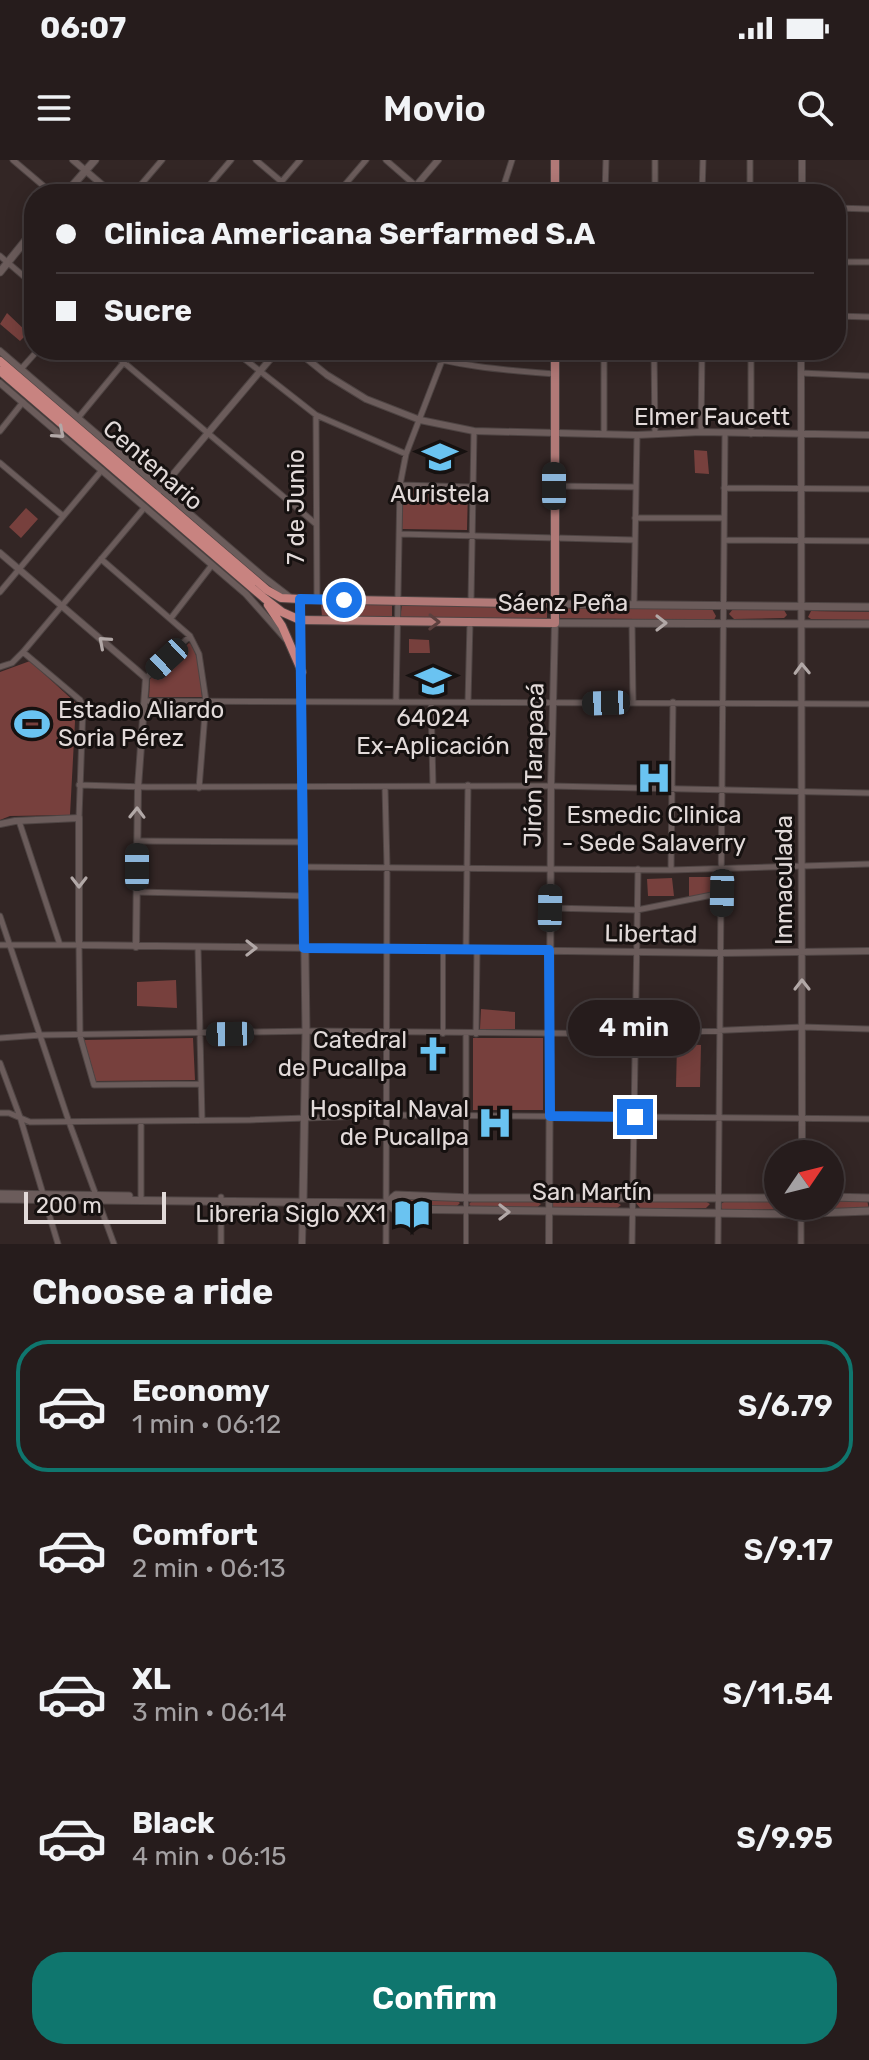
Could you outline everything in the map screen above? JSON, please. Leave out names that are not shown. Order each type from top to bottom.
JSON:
[{"type":"highway","name":"Centenario","points":[[0,361],[264,598]]},
{"type":"highway","name":"Centenario","points":[[0,371],[267,590],[281,598]]},
{"type":"highway","name":"Sáenz Peña","points":[[264,598],[282,612],[300,620]]},
{"type":"highway","points":[[264,598],[302,672]]},
{"type":"highway","name":"Sáenz Peña","points":[[281,598],[296,599]]},
{"type":"main road","points":[[74,184],[95,160]]},
{"type":"main road","points":[[555,160],[555,184]]},
{"type":"main road","points":[[0,272],[24,242]]},
{"type":"main road","points":[[555,360],[555,623]]},
{"type":"main road","points":[[296,599],[302,672],[304,842],[306,1031],[303,1201]]},
{"type":"main road","name":"Sáenz Peña","points":[[296,599],[869,607]]},
{"type":"main road","name":"Sáenz Peña","points":[[300,620],[869,624]]},
{"type":"main road","name":"San Martín","points":[[386,1203],[396,1195],[764,1198]]},
{"type":"main road","name":"San Martín","points":[[0,1196],[386,1203],[394,1209],[466,1212],[764,1211]]},
{"type":"main road","points":[[844,1197],[869,1198]]},
{"type":"main road","name":"San Martín","points":[[844,1211],[869,1211]]},
{"type":"street","points":[[13,160],[41,184]]},
{"type":"street","points":[[73,160],[101,184]]},
{"type":"street","points":[[142,184],[162,160]]},
{"type":"street","points":[[211,184],[231,160]]},
{"type":"street","points":[[256,160],[284,184]]},
{"type":"street","points":[[282,182],[300,160]]},
{"type":"street","points":[[346,184],[366,160]]},
{"type":"street","points":[[386,160],[414,184]]},
{"type":"street","points":[[418,184],[438,160]]},
{"type":"street","points":[[504,184],[512,160]]},
{"type":"street","points":[[605,184],[606,160]]},
{"type":"street","points":[[655,160],[655,184]]},
{"type":"street","points":[[702,184],[703,160]]},
{"type":"street","points":[[750,160],[750,184]]},
{"type":"street","points":[[802,160],[802,184]]},
{"type":"street","points":[[846,208],[869,209]]},
{"type":"street","points":[[0,256],[24,276]]},
{"type":"street","points":[[846,262],[869,262]]},
{"type":"street","points":[[846,316],[869,317]]},
{"type":"street","points":[[0,351],[78,418],[212,565],[246,594],[290,644]]},
{"type":"street","points":[[21,369],[29,360]]},
{"type":"street","points":[[121,360],[316,524]]},
{"type":"street","points":[[245,360],[316,415],[406,454]]},
{"type":"street","points":[[0,667],[12,663],[23,652],[269,360]]},
{"type":"street","name":"Elmer Faucett","points":[[308,360],[366,399],[420,420],[474,431],[869,435]]},
{"type":"street","points":[[436,360],[555,374]]},
{"type":"street","points":[[604,360],[604,433]]},
{"type":"street","points":[[654,360],[655,434]]},
{"type":"street","points":[[701,432],[702,360]]},
{"type":"street","points":[[751,360],[751,434]]},
{"type":"street","name":"Inmaculada","points":[[801,360],[802,1140]]},
{"type":"street","points":[[78,418],[123,362]]},
{"type":"street","points":[[396,702],[400,485],[406,454],[442,362]]},
{"type":"street","points":[[801,373],[869,376]]},
{"type":"street","points":[[0,383],[102,470],[153,497],[296,599]]},
{"type":"street","points":[[0,431],[23,402]]},
{"type":"street","name":"7 de Junio","points":[[316,415],[317,600]]},
{"type":"street","points":[[471,601],[474,431]]},
{"type":"street","points":[[718,1244],[725,433]]},
{"type":"street","points":[[634,605],[637,435]]},
{"type":"street","points":[[0,463],[63,516]]},
{"type":"street","points":[[0,592],[102,470]]},
{"type":"street","points":[[400,485],[472,487]]},
{"type":"street","points":[[554,486],[635,487]]},
{"type":"street","points":[[724,488],[869,489]]},
{"type":"street","points":[[635,518],[724,518]]},
{"type":"street","points":[[399,534],[635,540]]},
{"type":"street","points":[[724,540],[869,541]]},
{"type":"street","points":[[0,553],[146,678]]},
{"type":"street","points":[[101,559],[190,636],[202,665],[206,701],[199,788]]},
{"type":"street","points":[[171,618],[212,565]]},
{"type":"street","points":[[468,702],[470,622]]},
{"type":"street","name":"Jirón Tarapacá","points":[[549,1244],[549,950],[555,623]]},
{"type":"street","points":[[632,623],[633,702]]},
{"type":"street","points":[[136,947],[138,787],[146,678],[190,636]]},
{"type":"street","points":[[23,652],[80,700],[83,715],[79,785],[80,1036],[94,1085],[200,1084]]},
{"type":"street","points":[[145,701],[869,704]]},
{"type":"street","points":[[431,702],[433,786]]},
{"type":"street","points":[[671,870],[673,702]]},
{"type":"street","points":[[79,785],[199,788],[468,785],[869,793]]},
{"type":"street","points":[[466,949],[468,785]]},
{"type":"street","points":[[385,787],[386,1244]]},
{"type":"street","points":[[0,824],[79,818]]},
{"type":"street","points":[[19,821],[60,945]]},
{"type":"street","points":[[137,841],[304,842]]},
{"type":"street","points":[[304,867],[671,870],[869,864]]},
{"type":"street","points":[[632,1244],[638,869]]},
{"type":"street","points":[[137,892],[304,896]]},
{"type":"street","points":[[550,908],[637,910],[722,893]]},
{"type":"street","points":[[0,916],[69,1122],[114,1244]]},
{"type":"street","name":"Libertad","points":[[0,945],[721,953],[869,951]]},
{"type":"street","points":[[198,948],[202,1120]]},
{"type":"street","points":[[443,949],[443,1034]]},
{"type":"street","points":[[476,1034],[477,949]]},
{"type":"street","points":[[0,1038],[306,1031],[549,1035],[802,1027],[869,1029]]},
{"type":"street","points":[[466,1035],[466,1244]]},
{"type":"street","points":[[0,1063],[20,1117],[58,1244]]},
{"type":"street","points":[[0,1113],[9,1113],[30,1122],[385,1116],[869,1119]]},
{"type":"street","points":[[141,1121],[141,1198]]},
{"type":"street","points":[[221,1244],[222,1200]]},
{"type":"street","points":[[302,1244],[303,1201]]},
{"type":"street","points":[[801,1220],[801,1244]]},
{"type":"shaded area","points":[[7,313],[24,329],[24,337],[20,341],[0,324]]},
{"type":"shaded area","points":[[694,450],[707,451],[709,474],[695,473]]},
{"type":"shaded area","points":[[403,487],[468,489],[467,530],[402,529]]},
{"type":"shaded area","points":[[26,508],[38,519],[21,538],[9,527]]},
{"type":"shaded area","points":[[321,603],[392,604],[392,618],[322,617]]},
{"type":"shaded area","points":[[402,604],[547,607],[547,619],[400,619]]},
{"type":"shaded area","points":[[556,608],[712,609],[716,616],[714,620],[556,618]]},
{"type":"shaded area","points":[[733,609],[784,610],[787,615],[784,618],[734,619],[729,614]]},
{"type":"shaded area","points":[[811,611],[869,612],[869,620],[811,619],[808,617]]},
{"type":"shaded area","points":[[409,639],[429,640],[430,653],[409,653]]},
{"type":"shaded area","points":[[189,643],[199,663],[202,697],[149,697],[150,679]]},
{"type":"shaded area","points":[[30,661],[76,703],[70,815],[10,816],[0,820],[0,672]]},
{"type":"shaded area","points":[[689,877],[716,877],[716,891],[689,897]]},
{"type":"shaded area","points":[[672,878],[674,896],[648,896],[647,879]]},
{"type":"shaded area","points":[[176,980],[177,1008],[137,1006],[137,982]]},
{"type":"shaded area","points":[[481,1009],[515,1012],[515,1029],[480,1029]]},
{"type":"shaded area","points":[[193,1038],[195,1080],[96,1081],[84,1040]]},
{"type":"shaded area","points":[[473,1038],[543,1038],[543,1110],[473,1110]]},
{"type":"shaded area","points":[[677,1044],[701,1045],[700,1087],[676,1087]]},
{"type":"shaded area","points":[[396,1198],[454,1198],[460,1203],[456,1207],[395,1208],[393,1203]]},
{"type":"shaded area","points":[[533,1200],[541,1204],[534,1210],[474,1210],[469,1204],[472,1201]]},
{"type":"shaded area","points":[[642,1200],[705,1201],[710,1204],[706,1208],[640,1208],[636,1203]]},
{"type":"shaded area","points":[[867,1200],[869,1209],[844,1209],[844,1201]]},
{"type":"shaded area","points":[[553,1201],[614,1201],[621,1205],[616,1209],[555,1209],[551,1205]]},
{"type":"shaded area","points":[[724,1202],[764,1202],[764,1209],[723,1210],[719,1205]]},
{"type":"place","name":"Auristela","points":[[440,457]]},
{"type":"place","name":"64024 Ex-Aplicación","points":[[433,681]]},
{"type":"place","name":"Estadio Aliardo Soria Pérez","points":[[32,724]]},
{"type":"place","name":"Esmedic Clinica - Sede Salaverry","points":[[654,778]]},
{"type":"place","name":"Catedral de Pucallpa","points":[[433,1054]]},
{"type":"place","name":"Hospital Naval de Pucallpa","points":[[495,1123]]},
{"type":"place","name":"Libreria Siglo XX1","points":[[412,1214]]},
{"type":"route","points":[[344,600],[300,599],[304,948],[549,950],[550,1116],[635,1117]]}]
